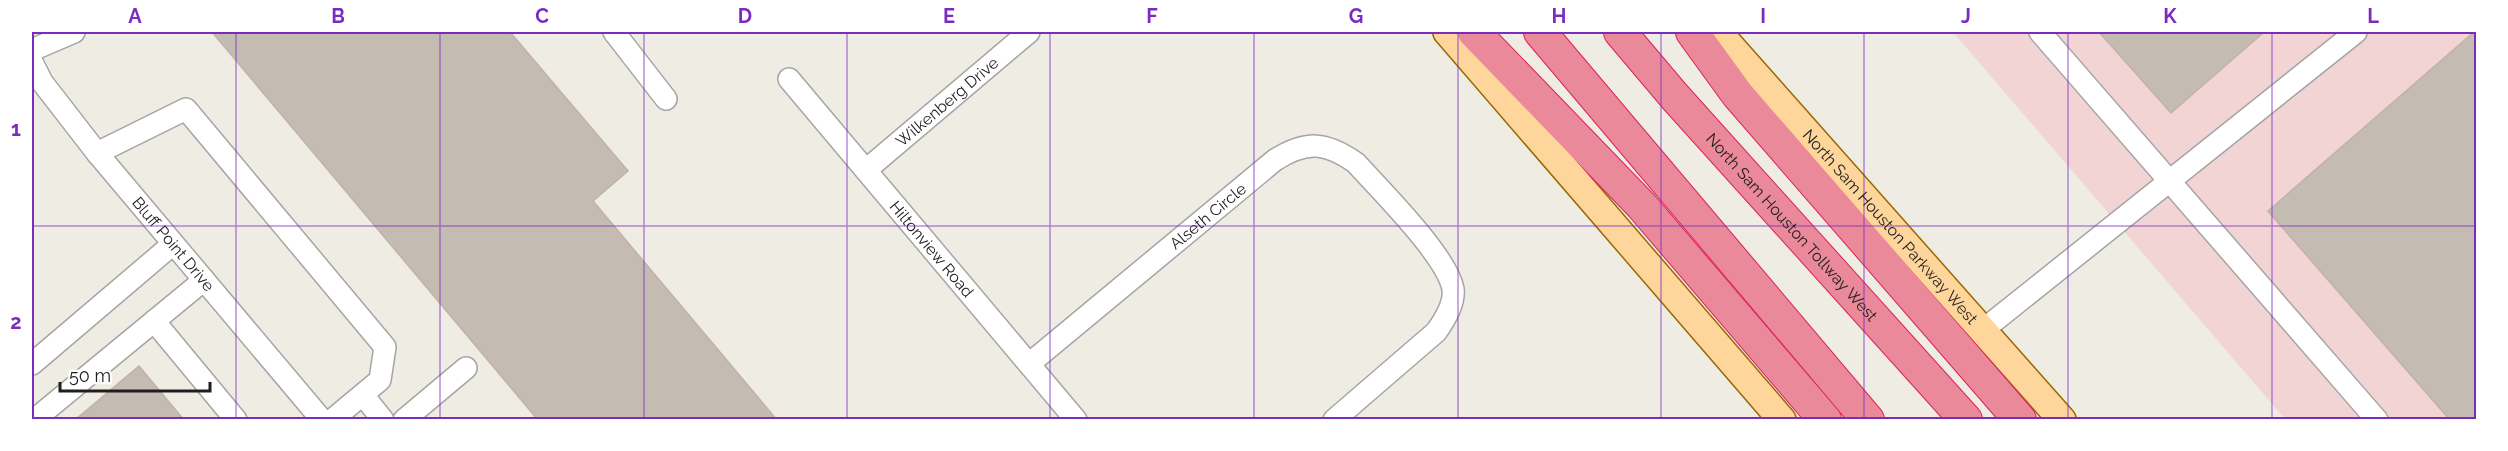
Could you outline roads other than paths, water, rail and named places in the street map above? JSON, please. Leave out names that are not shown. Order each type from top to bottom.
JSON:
[{"type":"highway","points":[[1474,32],[1642,206],[1825,420]]},
{"type":"highway","points":[[1540,32],[1868,420]]},
{"type":"highway","name":"North Sam Houston Tollway West","points":[[1620,32],[1683,106],[1966,420]]},
{"type":"highway","points":[[1692,32],[1737,94],[2020,420]]},
{"type":"main road","points":[[1447,32],[1782,420]]},
{"type":"main road","name":"North Sam Houston Parkway West","points":[[1718,32],[2062,420]]},
{"type":"street","points":[[32,50],[74,32]]},
{"type":"street","points":[[614,32],[666,99]]},
{"type":"street","name":"Wilkenberg Drive","points":[[866,170],[1029,32]]},
{"type":"street","points":[[2040,32],[2377,420]]},
{"type":"street","points":[[1983,330],[2356,32]]},
{"type":"street","name":"Bluff Point Drive","points":[[32,62],[42,81],[97,153],[322,420]]},
{"type":"street","name":"Hiltonview Road","points":[[789,79],[1076,420]]},
{"type":"street","points":[[97,153],[186,109],[385,347],[380,380],[332,420]]},
{"type":"street","name":"Alseth Circle","points":[[1029,364],[1275,160],[1291,150],[1308,146],[1325,146],[1341,152],[1356,163],[1441,261],[1453,291],[1446,319],[1436,332],[1334,420]]},
{"type":"street","points":[[32,364],[173,244]]},
{"type":"street","points":[[34,420],[204,280]]},
{"type":"street","points":[[154,321],[236,420]]},
{"type":"street","points":[[404,420],[466,368]]},
{"type":"street","points":[[363,394],[383,420]]}]
